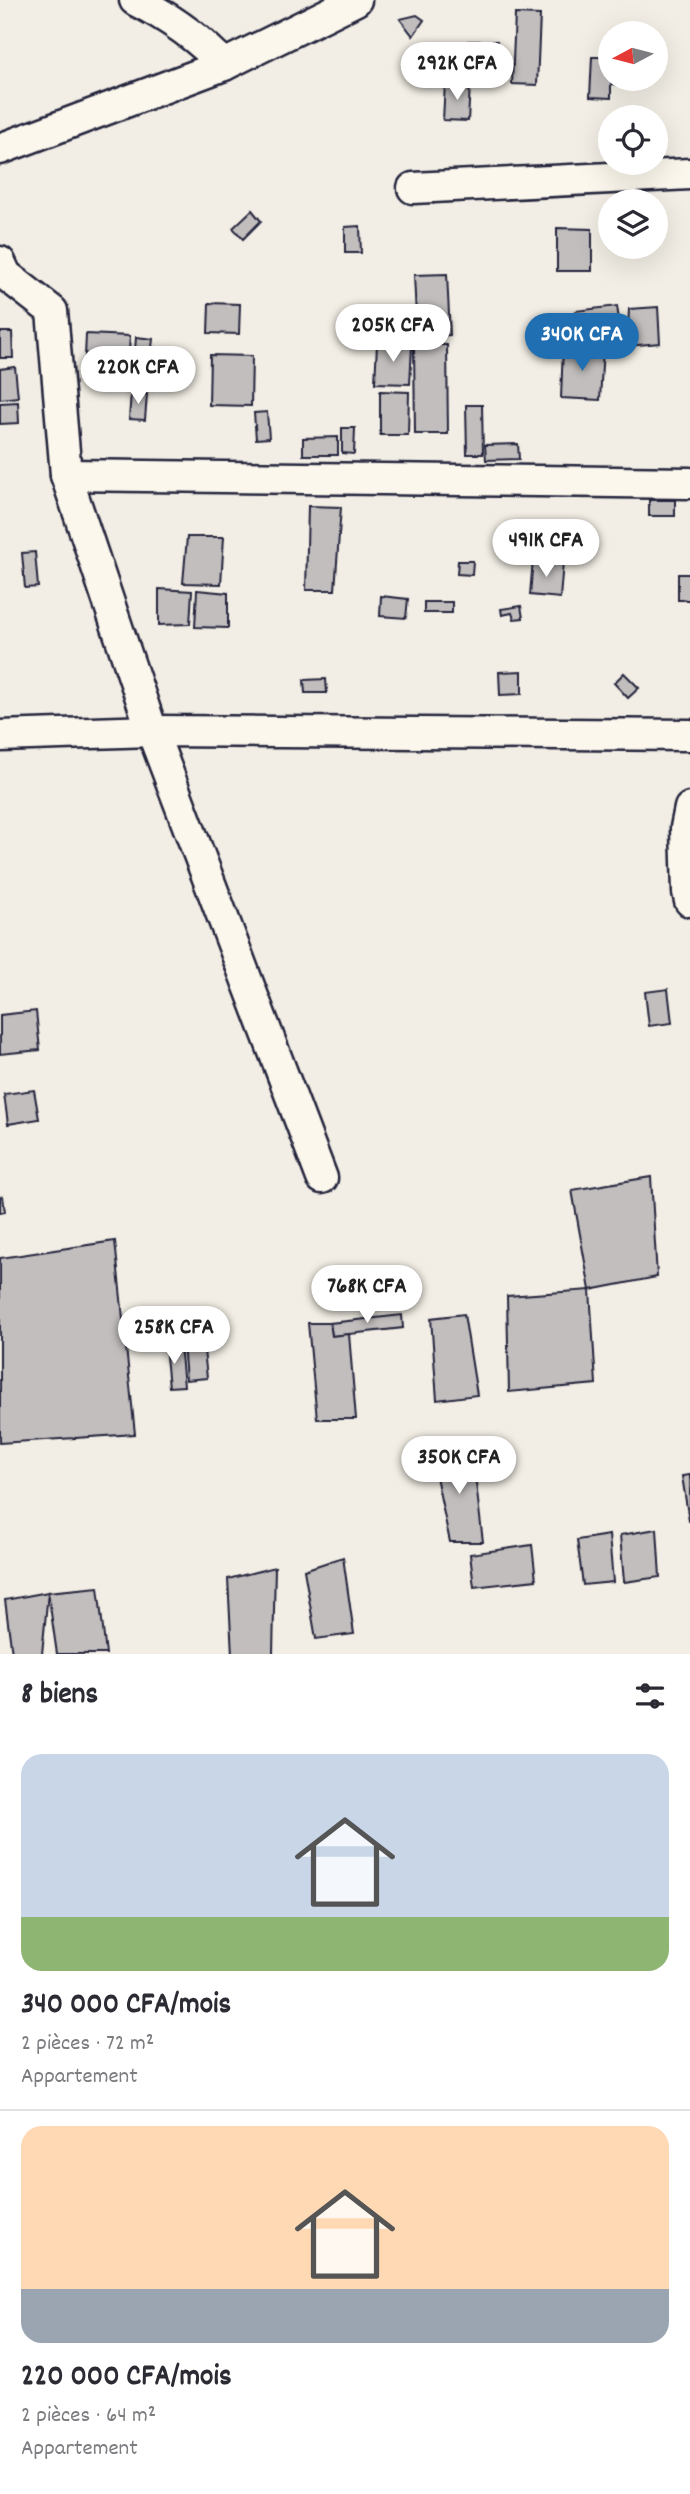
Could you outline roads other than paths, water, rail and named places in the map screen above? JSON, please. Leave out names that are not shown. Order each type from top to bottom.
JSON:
[{"type":"street","points":[[135,0],[160,13],[204,43],[224,65]]},
{"type":"street","points":[[0,149],[224,65],[356,0]]},
{"type":"street","points":[[413,188],[686,176]]},
{"type":"street","points":[[0,262],[6,275],[52,311],[66,475],[152,731],[322,1178]]},
{"type":"street","points":[[66,475],[690,483]]},
{"type":"street","points":[[0,736],[152,731],[690,735]]},
{"type":"street","points":[[690,807],[686,828],[690,901]]}]
